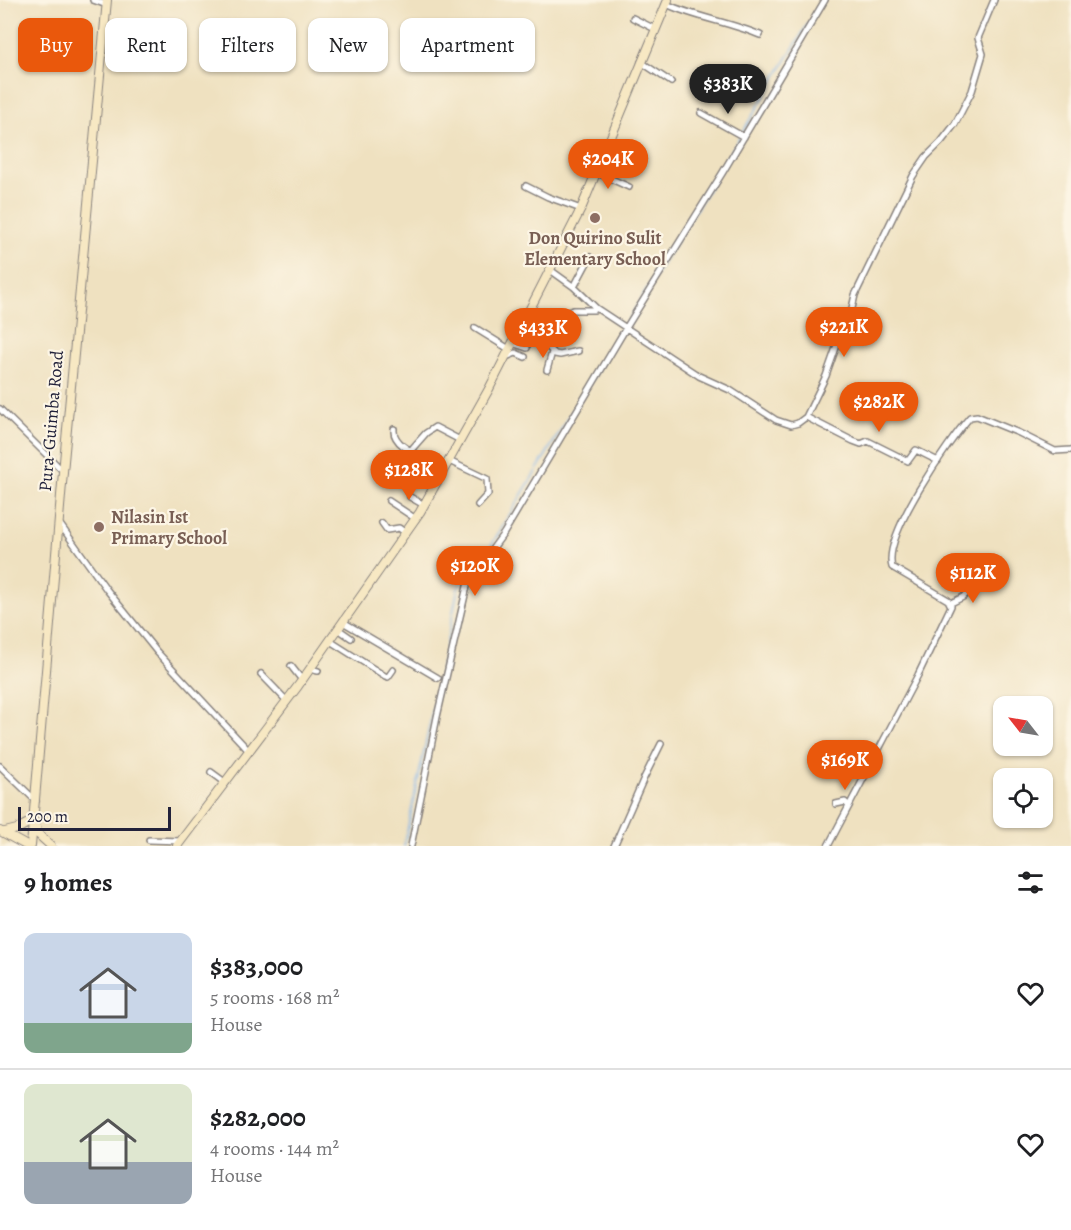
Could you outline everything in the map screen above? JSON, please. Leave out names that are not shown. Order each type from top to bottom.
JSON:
[{"type":"street","points":[[93,0],[107,3]]},
{"type":"street","points":[[411,846],[437,717],[468,582],[504,533],[825,0]]},
{"type":"street","points":[[549,269],[574,287],[596,308],[699,376],[730,390],[776,420],[791,425],[798,423],[806,417],[826,376],[850,317],[855,295],[913,176],[955,123],[972,91],[983,54],[978,38],[980,28],[994,0]]},
{"type":"street","points":[[149,840],[179,844],[302,680],[314,670],[330,641],[416,519],[508,350],[581,208],[667,2],[697,16],[733,24],[760,35]]},
{"type":"street","name":"Pura-Guimba Road","points":[[29,846],[36,801],[58,521],[107,3]]},
{"type":"street","points":[[633,18],[655,29]]},
{"type":"street","points":[[641,62],[671,82]]},
{"type":"street","points":[[701,113],[744,136]]},
{"type":"street","points":[[596,172],[629,188]]},
{"type":"street","points":[[526,186],[548,197],[581,208]]},
{"type":"street","points":[[574,287],[590,257]]},
{"type":"street","points":[[569,312],[596,308]]},
{"type":"street","points":[[524,318],[538,327],[544,343],[552,352],[560,355],[578,351]]},
{"type":"street","points":[[475,328],[508,350],[525,357]]},
{"type":"street","points":[[508,350],[527,348]]},
{"type":"street","points":[[547,370],[552,352]]},
{"type":"street","points":[[0,409],[63,472]]},
{"type":"street","points":[[951,603],[894,570],[890,561],[895,535],[904,516],[938,461],[966,422],[970,417],[977,416],[1055,451],[1071,450]]},
{"type":"street","points":[[806,417],[853,441],[861,444],[868,441],[908,461],[916,450],[938,461]]},
{"type":"street","points":[[411,450],[426,433],[435,428],[460,440]]},
{"type":"street","points":[[394,429],[397,441],[435,464]]},
{"type":"street","points":[[448,461],[487,479],[488,494],[478,505]]},
{"type":"street","points":[[410,497],[424,505]]},
{"type":"street","points":[[389,501],[416,519]]},
{"type":"street","points":[[58,521],[107,590],[157,652],[250,752]]},
{"type":"street","points":[[382,523],[387,530],[399,528],[406,533]]},
{"type":"street","points":[[828,846],[938,636],[951,603],[963,597],[978,582]]},
{"type":"street","points":[[341,626],[351,638]]},
{"type":"street","points":[[341,626],[438,678]]},
{"type":"street","points":[[330,641],[385,676],[393,670]]},
{"type":"street","points":[[291,666],[302,680]]},
{"type":"street","points":[[261,674],[287,701]]},
{"type":"street","points":[[614,846],[661,744]]},
{"type":"street","points":[[0,766],[36,801]]},
{"type":"street","points":[[211,772],[226,783]]},
{"type":"street","points":[[836,804],[845,802],[849,806]]},
{"type":"street","points":[[3,831],[17,829],[34,820],[38,834],[51,846]]},
{"type":"street","points":[[3,831],[29,846]]},
{"type":"waterway","points":[[742,133],[808,24]]},
{"type":"waterway","points":[[625,325],[740,137]]},
{"type":"waterway","points":[[440,676],[458,588],[492,544],[622,329]]},
{"type":"waterway","points":[[404,846],[439,681]]},
{"type":"place","name":"Don Quirino Sulit Elementary School","points":[[595,218]]},
{"type":"place","name":"Nilasin Ist Primary School","points":[[99,527]]}]
